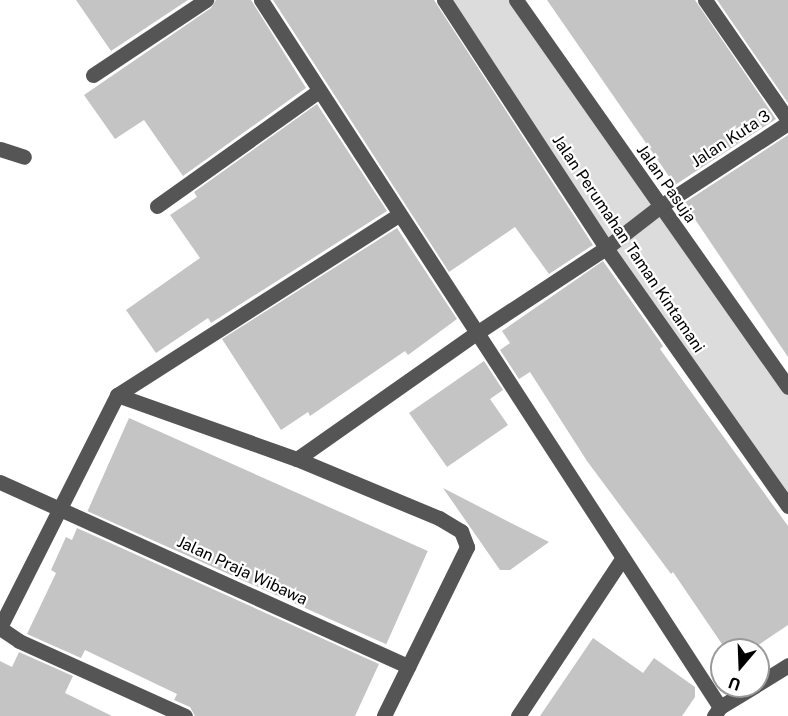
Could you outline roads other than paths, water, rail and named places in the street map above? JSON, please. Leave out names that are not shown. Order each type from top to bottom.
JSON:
[{"type":"street","points":[[93,75],[206,0]]},
{"type":"street","points":[[261,0],[399,215],[478,332],[717,712],[737,698]]},
{"type":"street","name":"Jalan Perumahan Taman Kintamani","points":[[444,0],[606,248],[788,506]]},
{"type":"street","name":"Jalan Pasuja","points":[[516,0],[788,387]]},
{"type":"street","points":[[705,0],[788,121]]},
{"type":"street","points":[[157,206],[319,91]]},
{"type":"street","name":"Jalan Kuta 3","points":[[297,459],[478,332],[606,248],[660,207],[788,121]]},
{"type":"street","points":[[0,149],[24,157]]},
{"type":"street","points":[[185,716],[19,641],[0,628],[117,394],[399,215]]},
{"type":"street","points":[[117,394],[297,459],[440,518],[461,531],[467,547],[384,716]]},
{"type":"street","name":"Jalan Praja Wibawa","points":[[0,482],[408,666]]},
{"type":"street","points":[[518,716],[622,559]]},
{"type":"street","points":[[770,676],[788,665]]}]
